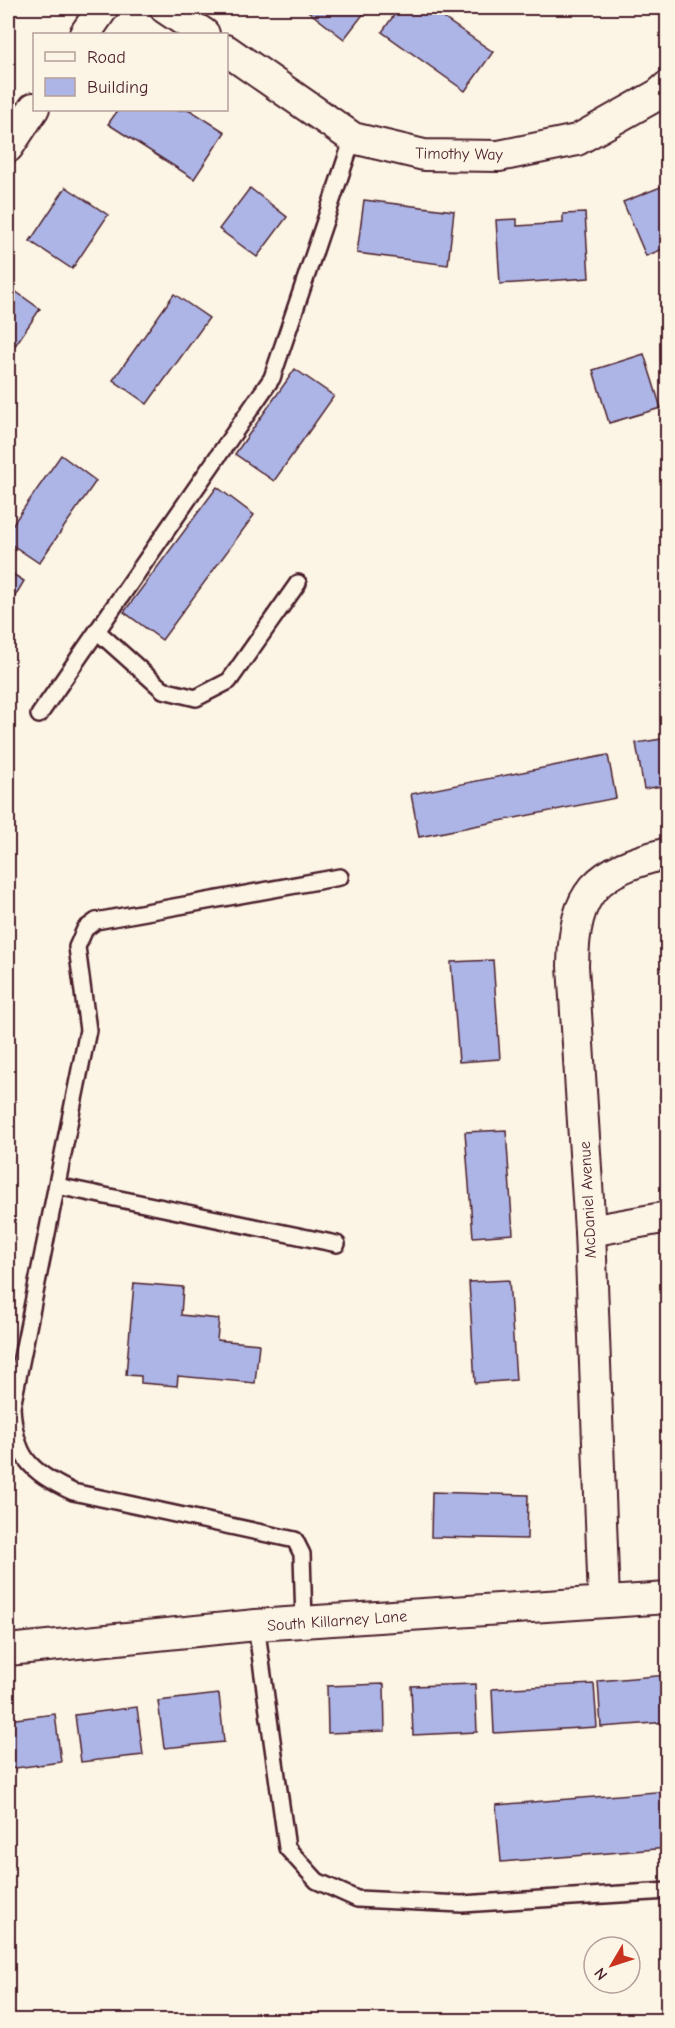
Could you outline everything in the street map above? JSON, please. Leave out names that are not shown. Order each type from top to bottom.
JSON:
[{"type":"street","points":[[86,33],[103,8]]},
{"type":"street","points":[[165,8],[202,33]]},
{"type":"street","name":"Timothy Way","points":[[228,51],[353,138],[424,155],[498,156],[577,140],[659,94],[668,86]]},
{"type":"street","points":[[8,147],[33,110]]},
{"type":"street","name":"McDaniel Avenue","points":[[604,1601],[590,1231],[573,966],[573,931],[584,901],[604,877],[632,862],[668,853]]},
{"type":"street","points":[[590,1231],[668,1217]]},
{"type":"street","name":"South Killarney Lane","points":[[8,1650],[304,1622],[668,1598]]},
{"type":"lane","points":[[39,715],[272,378],[353,138]]},
{"type":"lane","points":[[97,631],[163,690],[196,698],[229,681],[298,583]]},
{"type":"lane","points":[[304,1622],[302,1554],[295,1540],[73,1492],[46,1479],[26,1460],[14,1437],[12,1407],[88,1030],[77,947],[85,929],[96,921],[340,878]]},
{"type":"lane","points":[[57,1186],[337,1244]]},
{"type":"lane","points":[[256,1626],[287,1848],[317,1881],[357,1899],[462,1904],[668,1891]]},
{"type":"building","points":[[304,8],[368,8],[344,39]]},
{"type":"building","points":[[399,8],[429,8],[493,52],[465,91],[382,32]]},
{"type":"building","points":[[117,111],[192,111],[225,132],[194,179],[108,124]]},
{"type":"building","points":[[668,184],[668,247],[646,256],[623,202]]},
{"type":"building","points":[[66,187],[108,215],[72,269],[30,241]]},
{"type":"building","points":[[250,188],[287,217],[257,257],[219,229]]},
{"type":"building","points":[[364,200],[454,211],[448,265],[357,253]]},
{"type":"building","points":[[585,213],[589,278],[500,284],[496,220],[517,219],[517,226],[563,223],[563,214]]},
{"type":"building","points":[[8,286],[40,309],[8,356]]},
{"type":"building","points":[[174,294],[209,318],[147,404],[113,380]]},
{"type":"building","points":[[644,354],[661,408],[609,423],[593,370]]},
{"type":"building","points":[[295,369],[334,396],[274,481],[235,454]]},
{"type":"building","points":[[61,455],[96,481],[39,563],[8,542],[8,531]]},
{"type":"building","points":[[217,487],[254,515],[162,640],[124,612]]},
{"type":"building","points":[[8,571],[24,581],[8,608]]},
{"type":"building","points":[[668,738],[668,785],[644,789],[636,743]]},
{"type":"building","points":[[608,755],[616,798],[419,837],[411,794]]},
{"type":"building","points":[[493,960],[500,1059],[459,1062],[451,962]]},
{"type":"building","points":[[660,1096],[668,1096],[668,1140],[666,1140]]},
{"type":"building","points":[[506,1130],[513,1234],[473,1237],[465,1132]]},
{"type":"building","points":[[509,1280],[516,1380],[475,1383],[469,1282]]},
{"type":"building","points":[[134,1283],[183,1287],[181,1315],[219,1319],[217,1340],[259,1344],[255,1383],[178,1376],[177,1386],[141,1383],[141,1376],[126,1375]]},
{"type":"building","points":[[432,1492],[528,1495],[527,1539],[431,1537]]},
{"type":"building","points":[[668,1675],[668,1722],[601,1727],[598,1681]]},
{"type":"building","points":[[384,1684],[385,1731],[328,1733],[327,1686]]},
{"type":"building","points":[[475,1684],[477,1732],[413,1735],[411,1686]]},
{"type":"building","points":[[594,1684],[597,1727],[494,1733],[492,1689]]},
{"type":"building","points":[[219,1694],[224,1742],[164,1748],[158,1701]]},
{"type":"building","points":[[137,1707],[143,1755],[81,1762],[75,1715]]},
{"type":"building","points":[[55,1714],[61,1762],[8,1769],[8,1720]]},
{"type":"building","points":[[668,1791],[668,1848],[501,1862],[496,1805]]}]
